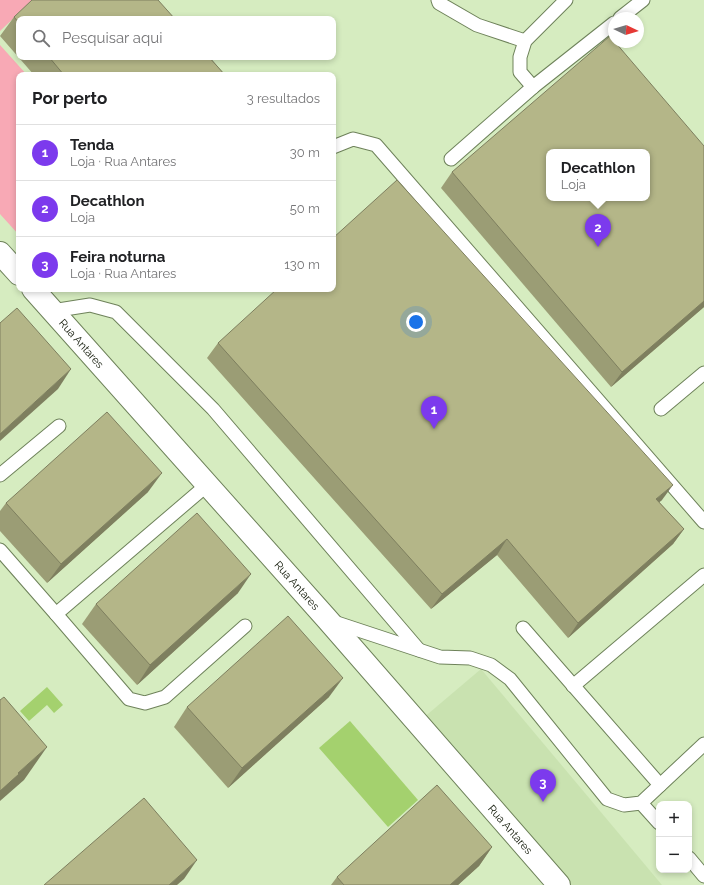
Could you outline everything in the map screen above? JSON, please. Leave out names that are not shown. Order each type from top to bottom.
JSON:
[{"type":"street","name":"Rua Antares","points":[[36,292],[327,620],[558,885]]},
{"type":"lane","points":[[438,0],[439,3],[477,25],[525,41]]},
{"type":"lane","points":[[533,87],[520,72],[520,56],[525,41],[566,0]]},
{"type":"lane","points":[[628,12],[643,0]]},
{"type":"lane","points":[[450,159],[533,87],[608,28]]},
{"type":"lane","points":[[336,146],[353,139],[376,145],[704,522]]},
{"type":"lane","points":[[52,311],[90,305],[116,312],[213,409],[419,650]]},
{"type":"lane","points":[[661,409],[704,373]]},
{"type":"lane","points":[[0,475],[59,426]]},
{"type":"lane","points":[[56,614],[207,485]]},
{"type":"lane","points":[[0,550],[129,699],[144,703],[165,697],[245,626]]},
{"type":"lane","points":[[573,686],[704,575]]},
{"type":"lane","points":[[327,620],[440,657],[470,658],[491,665],[510,678],[607,799],[624,805],[641,803],[704,744]]},
{"type":"lane","points":[[523,628],[660,785]]},
{"type":"lane","points":[[641,803],[656,820]]},
{"type":"lane","points":[[692,862],[704,876]]},
{"type":"shaded area","points":[[0,0],[33,0],[0,31]]},
{"type":"shaded area","points":[[0,45],[24,72],[16,72],[16,232],[0,214]]},
{"type":"shaded area","points":[[481,669],[662,885],[565,885],[422,719]]},
{"type":"shaded area","points":[[47,687],[63,705],[54,713],[47,705],[29,721],[20,711]]},
{"type":"shaded area","points":[[350,721],[418,800],[388,827],[319,748]]},
{"type":"building","points":[[32,0],[158,0],[172,16],[16,16],[16,19],[14,17]]},
{"type":"building","points":[[608,38],[608,48],[620,48],[704,146],[704,301],[622,372],[452,172]]},
{"type":"building","points":[[52,60],[212,60],[222,72],[62,72]]},
{"type":"building","points":[[397,180],[673,485],[656,499],[684,529],[578,623],[507,539],[442,594],[218,343],[274,292],[336,292],[336,235]]},
{"type":"building","points":[[17,308],[71,369],[0,434],[0,323]]},
{"type":"building","points":[[107,412],[162,473],[61,564],[6,503]]},
{"type":"building","points":[[197,513],[251,574],[150,665],[96,604]]},
{"type":"building","points":[[288,616],[343,678],[242,768],[187,707]]},
{"type":"building","points":[[4,697],[47,747],[0,791],[0,700]]},
{"type":"building","points":[[437,785],[492,847],[450,885],[344,885],[337,877]]},
{"type":"building","points":[[144,798],[197,860],[169,885],[44,885]]},
{"type":"place","name":"Decathlon","points":[[598,247]]},
{"type":"place","name":"Tenda","points":[[434,429]]},
{"type":"place","name":"Feira noturna","points":[[543,802]]}]
